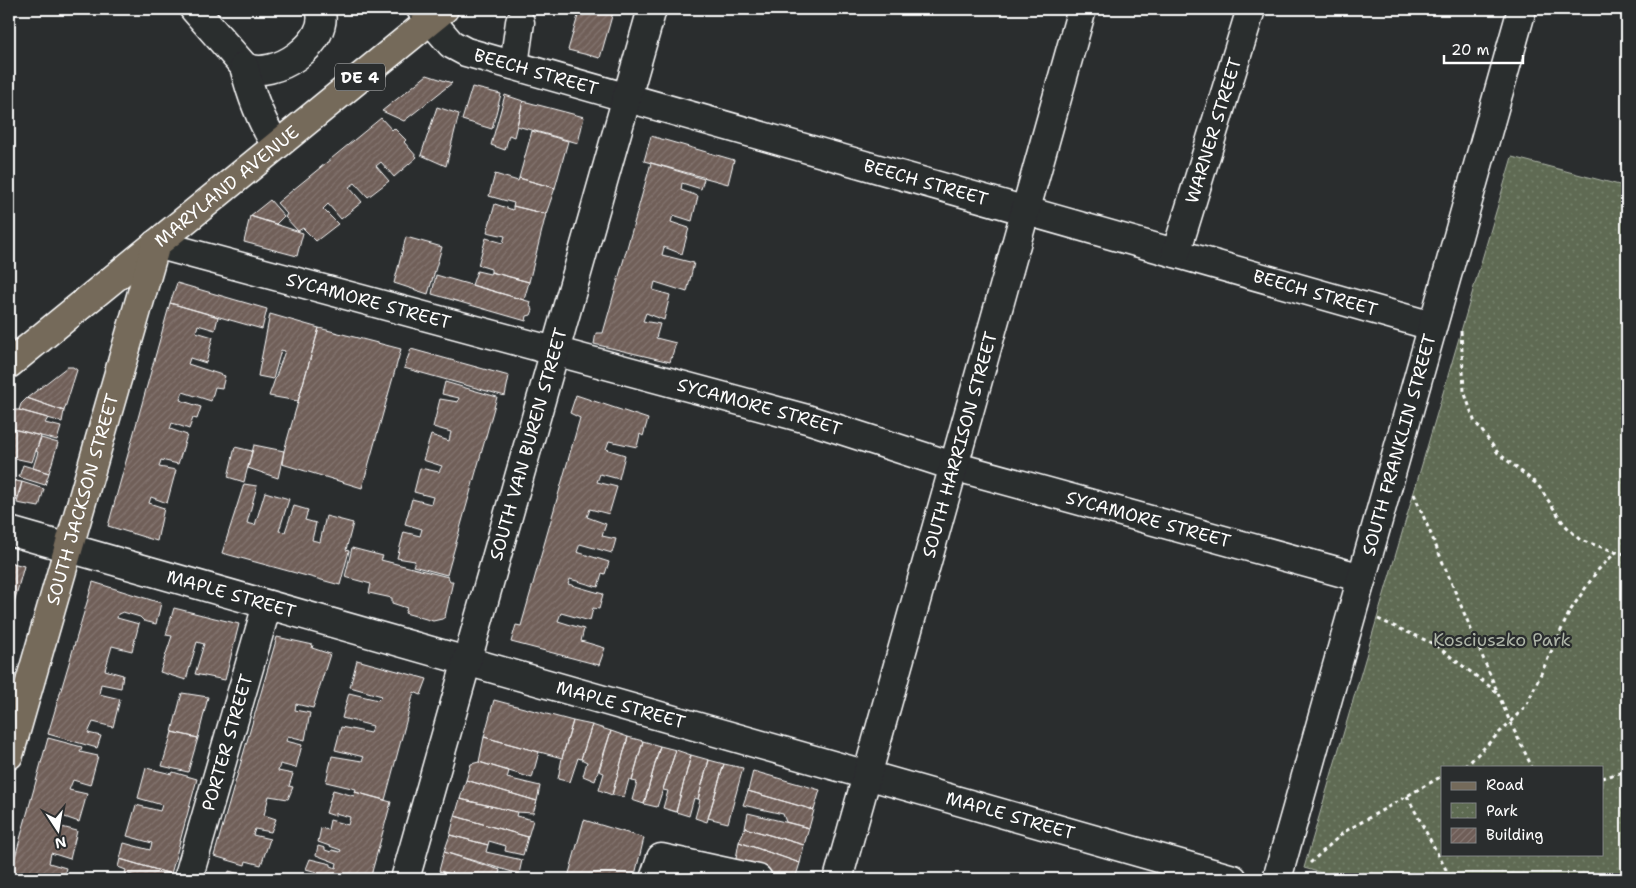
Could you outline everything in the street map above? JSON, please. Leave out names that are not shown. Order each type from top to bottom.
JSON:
[{"type":"main road","name":"MARYLAND AVENUE","points":[[9,364],[276,145],[431,13]]},
{"type":"main road","name":"SOUTH JACKSON STREET","points":[[9,755],[13,728],[156,244]]},
{"type":"street","points":[[194,9],[244,66],[260,71],[276,68],[302,53],[322,24],[320,9]]},
{"type":"street","name":"SOUTH VAN BUREN STREET","points":[[405,879],[652,9]]},
{"type":"street","name":"SOUTH HARRISON STREET","points":[[838,879],[1082,9]]},
{"type":"street","name":"WARNER STREET","points":[[1176,253],[1251,9]]},
{"type":"street","name":"SOUTH FRANKLIN STREET","points":[[1277,879],[1522,9]]},
{"type":"street","name":"BEECH STREET","points":[[431,13],[452,44],[466,52],[1432,326]]},
{"type":"street","points":[[514,65],[521,13]]},
{"type":"street","points":[[244,66],[261,121],[276,145]]},
{"type":"street","name":"SYCAMORE STREET","points":[[156,244],[807,420],[953,466],[1362,578]]},
{"type":"street","name":"MAPLE STREET","points":[[9,531],[1233,879]]},
{"type":"street","name":"PORTER STREET","points":[[188,879],[267,605]]},
{"type":"street","points":[[654,879],[661,858],[758,879]]},
{"type":"path","points":[[1461,329],[1464,391],[1474,420],[1498,453],[1538,485],[1564,524],[1580,540],[1627,554]]},
{"type":"path","points":[[1412,491],[1510,722],[1532,766]]},
{"type":"path","points":[[1466,766],[1526,706],[1570,611],[1597,571],[1616,552]]},
{"type":"path","points":[[1378,619],[1434,644],[1498,693]]},
{"type":"path","points":[[1604,777],[1627,771]]},
{"type":"path","points":[[1304,868],[1344,832],[1441,777]]},
{"type":"path","points":[[1407,796],[1451,879]]},
{"type":"green space","name":"Kosciuszko Park","points":[[1512,157],[1627,187],[1627,879],[1343,879],[1304,868]]},
{"type":"building","points":[[580,9],[614,9],[600,58],[568,50]]},
{"type":"building","points":[[427,75],[452,83],[404,121],[382,111]]},
{"type":"building","points":[[472,87],[501,94],[492,129],[462,120]]},
{"type":"building","points":[[505,95],[523,101],[514,137],[509,135],[505,150],[491,145]]},
{"type":"building","points":[[523,101],[584,117],[578,143],[517,126]]},
{"type":"building","points":[[437,107],[459,114],[446,166],[421,155]]},
{"type":"building","points":[[381,118],[392,130],[394,128],[406,140],[404,142],[417,157],[394,177],[381,162],[376,166],[389,181],[368,197],[355,183],[349,187],[362,202],[341,219],[328,204],[323,209],[338,224],[316,241],[303,228],[298,231],[285,217],[287,214],[277,203]]},
{"type":"building","points":[[532,131],[568,141],[555,188],[519,178]]},
{"type":"building","points":[[651,136],[734,160],[728,184],[644,161]]},
{"type":"building","points":[[651,163],[704,179],[701,189],[682,183],[681,190],[698,196],[692,221],[673,215],[671,222],[689,228],[682,254],[664,247],[662,255],[694,263],[687,292],[655,282],[653,290],[670,295],[664,320],[646,313],[643,321],[660,324],[656,338],[676,343],[670,362],[594,344],[596,333],[603,333]]},
{"type":"building","points":[[495,174],[518,181],[519,178],[555,188],[546,214],[513,206],[514,203],[489,196]]},
{"type":"building","points":[[270,200],[284,216],[276,224],[250,216]]},
{"type":"building","points":[[495,204],[513,210],[513,206],[546,214],[529,282],[491,272],[491,269],[478,265],[486,238],[503,243],[505,236],[487,232]]},
{"type":"building","points":[[250,216],[303,233],[297,256],[244,242]]},
{"type":"building","points":[[406,237],[442,247],[428,294],[394,283]]},
{"type":"building","points":[[477,271],[490,274],[491,272],[529,282],[524,300],[472,285]]},
{"type":"building","points":[[436,275],[531,302],[530,306],[533,310],[531,315],[527,316],[526,321],[432,294]]},
{"type":"building","points":[[177,283],[267,309],[262,329],[170,303]]},
{"type":"building","points":[[170,303],[218,317],[215,330],[198,325],[196,332],[213,337],[206,363],[190,358],[188,364],[225,376],[222,388],[215,387],[211,401],[183,392],[180,400],[201,407],[197,419],[193,418],[189,429],[172,423],[170,429],[187,435],[178,464],[161,460],[159,467],[176,470],[167,503],[151,497],[149,503],[164,508],[157,541],[108,526]]},
{"type":"building","points":[[270,314],[319,328],[298,401],[269,396],[285,351],[281,350],[273,379],[258,376]]},
{"type":"building","points":[[319,328],[401,349],[362,488],[282,464]]},
{"type":"building","points":[[411,349],[509,376],[505,396],[404,368]]},
{"type":"building","points":[[67,367],[73,367],[77,370],[64,411],[27,398]]},
{"type":"building","points":[[445,382],[497,397],[447,575],[413,566],[415,561],[397,558],[404,532],[420,536],[422,529],[405,524],[412,499],[431,504],[433,497],[414,492],[420,468],[439,472],[442,466],[423,460],[431,435],[449,441],[451,432],[433,427],[440,399],[458,402],[459,398],[442,394]]},
{"type":"building","points":[[576,395],[648,419],[643,436],[640,434],[637,447],[609,441],[606,449],[625,455],[619,479],[600,474],[597,482],[617,487],[609,514],[590,509],[587,517],[606,524],[602,536],[616,539],[612,553],[580,544],[577,552],[609,562],[605,574],[602,573],[598,587],[570,579],[568,584],[603,594],[599,609],[593,608],[590,621],[561,613],[558,621],[584,629],[581,641],[605,648],[599,665],[511,642],[516,625],[521,626],[580,418],[570,413]]},
{"type":"building","points":[[27,398],[64,411],[62,422],[19,410],[21,404]]},
{"type":"building","points":[[10,410],[19,410],[48,418],[45,423],[61,427],[57,440],[9,428]]},
{"type":"building","points":[[9,428],[41,436],[32,462],[9,457]]},
{"type":"building","points":[[41,438],[58,443],[49,473],[33,468]]},
{"type":"building","points":[[254,445],[284,451],[278,478],[248,468]]},
{"type":"building","points":[[235,447],[252,451],[244,482],[228,477]]},
{"type":"building","points":[[23,465],[49,473],[45,485],[19,477]]},
{"type":"building","points":[[9,480],[22,482],[16,501],[9,499]]},
{"type":"building","points":[[22,482],[44,489],[39,507],[17,503]]},
{"type":"building","points":[[244,484],[257,486],[247,523],[255,525],[265,492],[289,499],[279,531],[285,532],[294,506],[308,510],[305,520],[316,523],[312,540],[320,542],[326,516],[353,523],[346,550],[349,551],[340,585],[222,553]]},
{"type":"building","points":[[352,548],[383,556],[381,560],[448,577],[450,581],[453,581],[445,617],[433,621],[405,613],[407,608],[392,603],[392,598],[369,593],[371,584],[345,577]]},
{"type":"building","points":[[9,562],[24,566],[9,621]]},
{"type":"building","points":[[93,582],[161,603],[156,624],[123,612],[118,614],[117,618],[139,624],[132,651],[112,646],[105,670],[123,675],[121,688],[101,684],[99,694],[120,699],[113,727],[93,722],[88,733],[101,736],[97,748],[48,734]]},
{"type":"building","points":[[174,608],[239,624],[225,680],[195,674],[204,644],[197,642],[186,680],[160,672],[172,636],[166,635]]},
{"type":"building","points":[[277,637],[313,645],[312,648],[330,654],[313,708],[296,704],[295,710],[310,713],[305,740],[288,736],[286,741],[302,745],[296,768],[280,764],[278,771],[293,774],[289,786],[293,787],[288,799],[269,796],[264,815],[276,819],[271,832],[255,829],[253,835],[270,839],[261,865],[246,861],[245,865],[214,856]]},
{"type":"building","points":[[357,660],[427,679],[421,695],[414,692],[385,800],[355,792],[356,789],[326,782],[332,756],[362,761],[364,757],[335,750],[341,727],[370,733],[373,726],[342,718],[349,693],[378,700],[382,696],[350,687]]},
{"type":"building","points":[[182,693],[208,697],[198,738],[172,732]]},
{"type":"building","points":[[494,700],[573,721],[562,758],[484,737]]},
{"type":"building","points":[[573,721],[592,725],[581,759],[578,758],[570,782],[558,779]]},
{"type":"building","points":[[592,725],[611,731],[595,781],[583,776],[587,762],[581,759]]},
{"type":"building","points":[[611,731],[628,737],[612,795],[599,790],[604,773],[599,771]]},
{"type":"building","points":[[172,732],[198,738],[188,772],[162,766]]},
{"type":"building","points":[[484,737],[539,752],[532,778],[479,762]]},
{"type":"building","points":[[628,737],[643,741],[632,781],[629,779],[624,797],[612,795]]},
{"type":"building","points":[[48,738],[82,747],[80,752],[98,756],[90,785],[73,780],[69,790],[87,794],[79,822],[62,816],[58,826],[77,831],[70,859],[51,853],[49,863],[66,868],[63,879],[9,879]]},
{"type":"building","points":[[643,741],[660,746],[644,804],[632,800],[637,782],[632,781]]},
{"type":"building","points":[[660,746],[676,750],[657,807],[644,804]]},
{"type":"building","points":[[676,750],[691,755],[676,812],[663,808],[668,791],[663,790]]},
{"type":"building","points":[[691,755],[709,760],[698,799],[694,798],[689,816],[676,812]]},
{"type":"building","points":[[709,760],[724,764],[707,822],[695,818],[700,800],[698,799]]},
{"type":"building","points":[[479,762],[509,771],[507,778],[540,786],[537,801],[466,780],[471,764]]},
{"type":"building","points":[[724,764],[743,768],[728,823],[708,818]]},
{"type":"building","points":[[146,768],[172,774],[173,772],[197,779],[171,874],[120,859],[124,843],[150,850],[152,843],[127,836],[136,805],[160,811],[162,805],[138,798]]},
{"type":"building","points":[[753,771],[820,790],[814,810],[748,791]]},
{"type":"building","points":[[466,780],[537,801],[533,813],[517,812],[460,799]]},
{"type":"building","points":[[333,790],[354,796],[355,792],[391,802],[370,879],[315,879],[317,872],[306,869],[310,859],[331,864],[331,866],[336,868],[337,863],[316,855],[318,846],[331,852],[332,850],[340,852],[341,850],[318,842],[321,828],[328,830],[330,820],[348,825],[350,817],[326,813]]},
{"type":"building","points":[[748,791],[814,810],[809,828],[786,822],[783,814],[743,805]]},
{"type":"building","points":[[460,799],[517,812],[516,816],[533,820],[528,837],[455,816]]},
{"type":"building","points":[[748,813],[809,828],[804,845],[745,828]]},
{"type":"building","points":[[455,816],[528,837],[523,855],[505,851],[506,846],[489,841],[488,845],[450,835]]},
{"type":"building","points":[[584,820],[644,838],[634,879],[574,879],[568,877]]},
{"type":"building","points":[[745,828],[804,845],[800,863],[739,842]]},
{"type":"building","points":[[450,835],[488,845],[486,852],[522,860],[519,874],[444,852]]},
{"type":"building","points":[[739,842],[800,863],[795,879],[787,879],[735,864]]},
{"type":"building","points":[[444,852],[500,870],[498,879],[467,879],[439,871]]},
{"type":"building","points":[[120,859],[171,874],[169,879],[141,879],[125,873],[126,870],[118,867]]},
{"type":"building","points":[[229,871],[243,875],[241,879],[227,879]]},
{"type":"building","points":[[440,871],[467,879],[438,879]]}]
